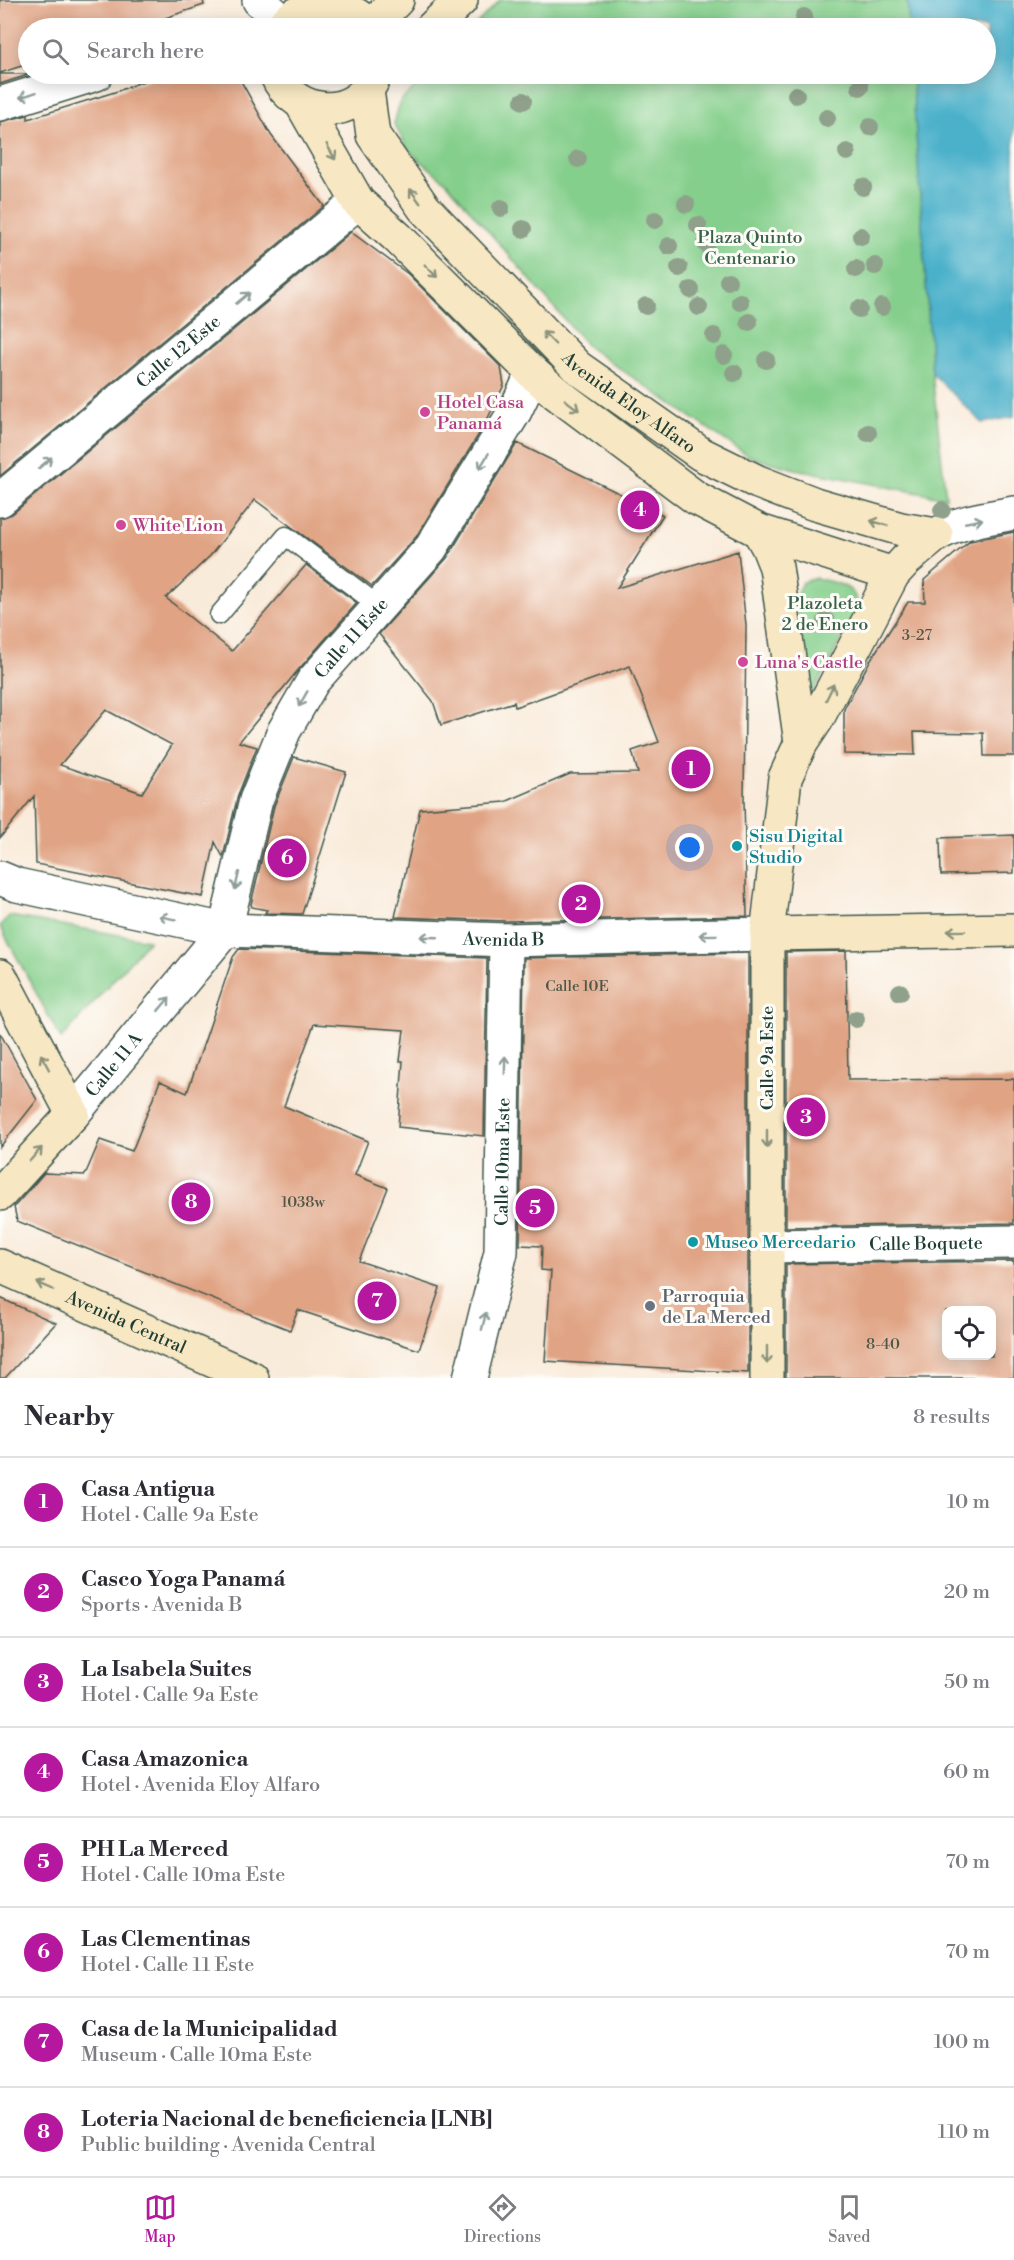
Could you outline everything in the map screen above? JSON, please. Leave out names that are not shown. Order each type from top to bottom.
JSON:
[{"type":"street","points":[[259,0],[275,18]]},
{"type":"street","points":[[380,18],[397,0]]},
{"type":"street","points":[[442,18],[461,0]]},
{"type":"street","points":[[290,18],[297,11],[315,4],[332,3],[342,3],[361,18]]},
{"type":"street","points":[[0,104],[64,84]]},
{"type":"street","name":"Avenida Eloy Alfaro","points":[[282,84],[286,91],[302,104],[358,202],[398,238],[533,373],[556,393],[696,498],[774,536],[893,574]]},
{"type":"street","points":[[302,104],[319,108],[337,108],[354,101],[369,84]]},
{"type":"street","name":"Avenida Eloy Alfaro","points":[[371,84],[373,135],[424,208],[577,367],[701,454],[758,482],[815,504],[901,528],[936,535]]},
{"type":"street","name":"Calle 12 Este","points":[[0,500],[358,202]]},
{"type":"street","name":"Calle 11 Este","points":[[225,930],[256,800],[284,731],[314,681],[431,548],[515,411],[533,373]]},
{"type":"street","points":[[801,743],[776,567],[768,547],[774,536],[809,535],[817,526],[818,515],[815,504]]},
{"type":"street","points":[[936,535],[947,528],[964,523],[1014,513]]},
{"type":"street","name":"Calle 9a Este","points":[[767,1378],[766,934],[785,778],[801,743],[817,718],[893,574],[936,535]]},
{"type":"street","name":"Avenida B","points":[[0,878],[17,885],[225,930],[506,940],[1014,930]]},
{"type":"street","name":"Calle 11 A","points":[[0,1194],[73,1114],[225,930]]},
{"type":"street","name":"Calle 10ma Este","points":[[470,1378],[501,1252],[506,940]]},
{"type":"street","points":[[0,976],[73,1114]]},
{"type":"street","name":"Calle Boquete","points":[[767,1246],[1014,1242]]},
{"type":"street","name":"Avenida Central","points":[[0,1266],[252,1378]]},
{"type":"lane","points":[[219,615],[286,536],[380,606]]},
{"type":"green space","points":[[500,0],[907,0],[908,18],[482,18]]},
{"type":"green space","name":"Plaza Quinto Centenario","points":[[418,84],[913,84],[932,373],[946,498],[795,469],[750,457],[588,347],[447,183],[408,150],[394,124],[400,102]]},
{"type":"green space","name":"Plazoleta 2 de Enero","points":[[816,578],[838,583],[849,589],[857,599],[859,607],[811,696],[806,689],[795,598],[802,582]]},
{"type":"green space","points":[[9,916],[149,940],[61,1039],[0,926]]},
{"type":"water","points":[[907,0],[1014,0],[1014,417],[982,423],[932,373],[913,84],[996,84],[996,18],[908,18]]},
{"type":"building","points":[[0,0],[203,0],[204,5],[165,18],[18,18],[18,67],[0,73]]},
{"type":"building","points":[[0,74],[18,74],[18,78],[0,84]]},
{"type":"building","points":[[136,84],[243,84],[271,135],[324,206],[0,476],[0,122],[28,115],[28,119]]},
{"type":"building","points":[[351,232],[408,274],[501,367],[504,385],[485,424],[416,537],[372,586],[255,500],[210,556],[166,598],[232,651],[306,565],[357,603],[239,742],[257,747],[238,795],[223,857],[215,842],[203,897],[36,864],[34,796],[0,838],[0,518],[12,514]],"holes":[[[106,710],[172,745],[142,793],[60,765]]]},
{"type":"building","points":[[517,443],[663,515],[617,588],[738,551],[746,625],[744,801],[747,916],[506,921],[395,917],[420,809],[505,802],[570,774],[638,773],[632,751],[659,742],[630,666],[515,707],[514,702],[441,725],[433,701],[379,634],[447,558]]},
{"type":"building","points":[[1014,532],[1014,756],[984,756],[983,733],[914,732],[915,755],[844,754],[844,709],[871,659],[908,602],[925,602],[924,580],[970,541]]},
{"type":"building","points":[[294,757],[346,772],[302,914],[265,913],[267,910],[252,907],[251,904],[274,806]]},
{"type":"building","points":[[1014,835],[1014,873],[941,875],[940,838]]},
{"type":"building","points":[[239,949],[487,958],[484,1136],[398,1127],[403,1061],[400,1061],[404,1030],[314,1024],[284,1106],[368,1141],[355,1175],[388,1188],[359,1261],[440,1288],[419,1350],[298,1310],[290,1330],[17,1221],[14,1207],[44,1173],[85,1175],[100,1140],[132,1151],[160,1081],[187,1093],[233,957]]},
{"type":"building","points":[[846,951],[848,1080],[1014,1079],[1014,1223],[786,1227],[786,952]]},
{"type":"building","points":[[748,953],[748,1373],[545,1361],[551,1271],[541,1270],[542,1246],[520,1245],[524,958]]},
{"type":"building","points":[[0,1033],[37,1100],[0,1147]]},
{"type":"building","points":[[1014,1261],[1014,1378],[786,1378],[786,1264]]},
{"type":"building","points":[[0,1298],[56,1323],[5,1378],[0,1378]]},
{"type":"place","name":"Hotel Casa Panamá","points":[[425,412]]},
{"type":"place","name":"Casa Amazonica","points":[[640,510]]},
{"type":"place","name":"White Lion","points":[[121,525]]},
{"type":"place","name":"Luna's Castle","points":[[743,662]]},
{"type":"place","name":"Casa Antigua","points":[[691,769]]},
{"type":"place","name":"Sisu Digital Studio","points":[[737,846]]},
{"type":"place","name":"Las Clementinas","points":[[287,858]]},
{"type":"place","name":"Casco Yoga Panamá","points":[[581,904]]},
{"type":"place","name":"La Isabela Suites","points":[[806,1117]]},
{"type":"place","name":"Loteria Nacional de beneficiencia [LNB]","points":[[191,1202]]},
{"type":"place","name":"PH La Merced","points":[[535,1208]]},
{"type":"place","name":"Museo Mercedario","points":[[693,1242]]},
{"type":"place","name":"Casa de la Municipalidad","points":[[377,1301]]},
{"type":"place","name":"Parroquia de La Merced","points":[[650,1306]]}]
